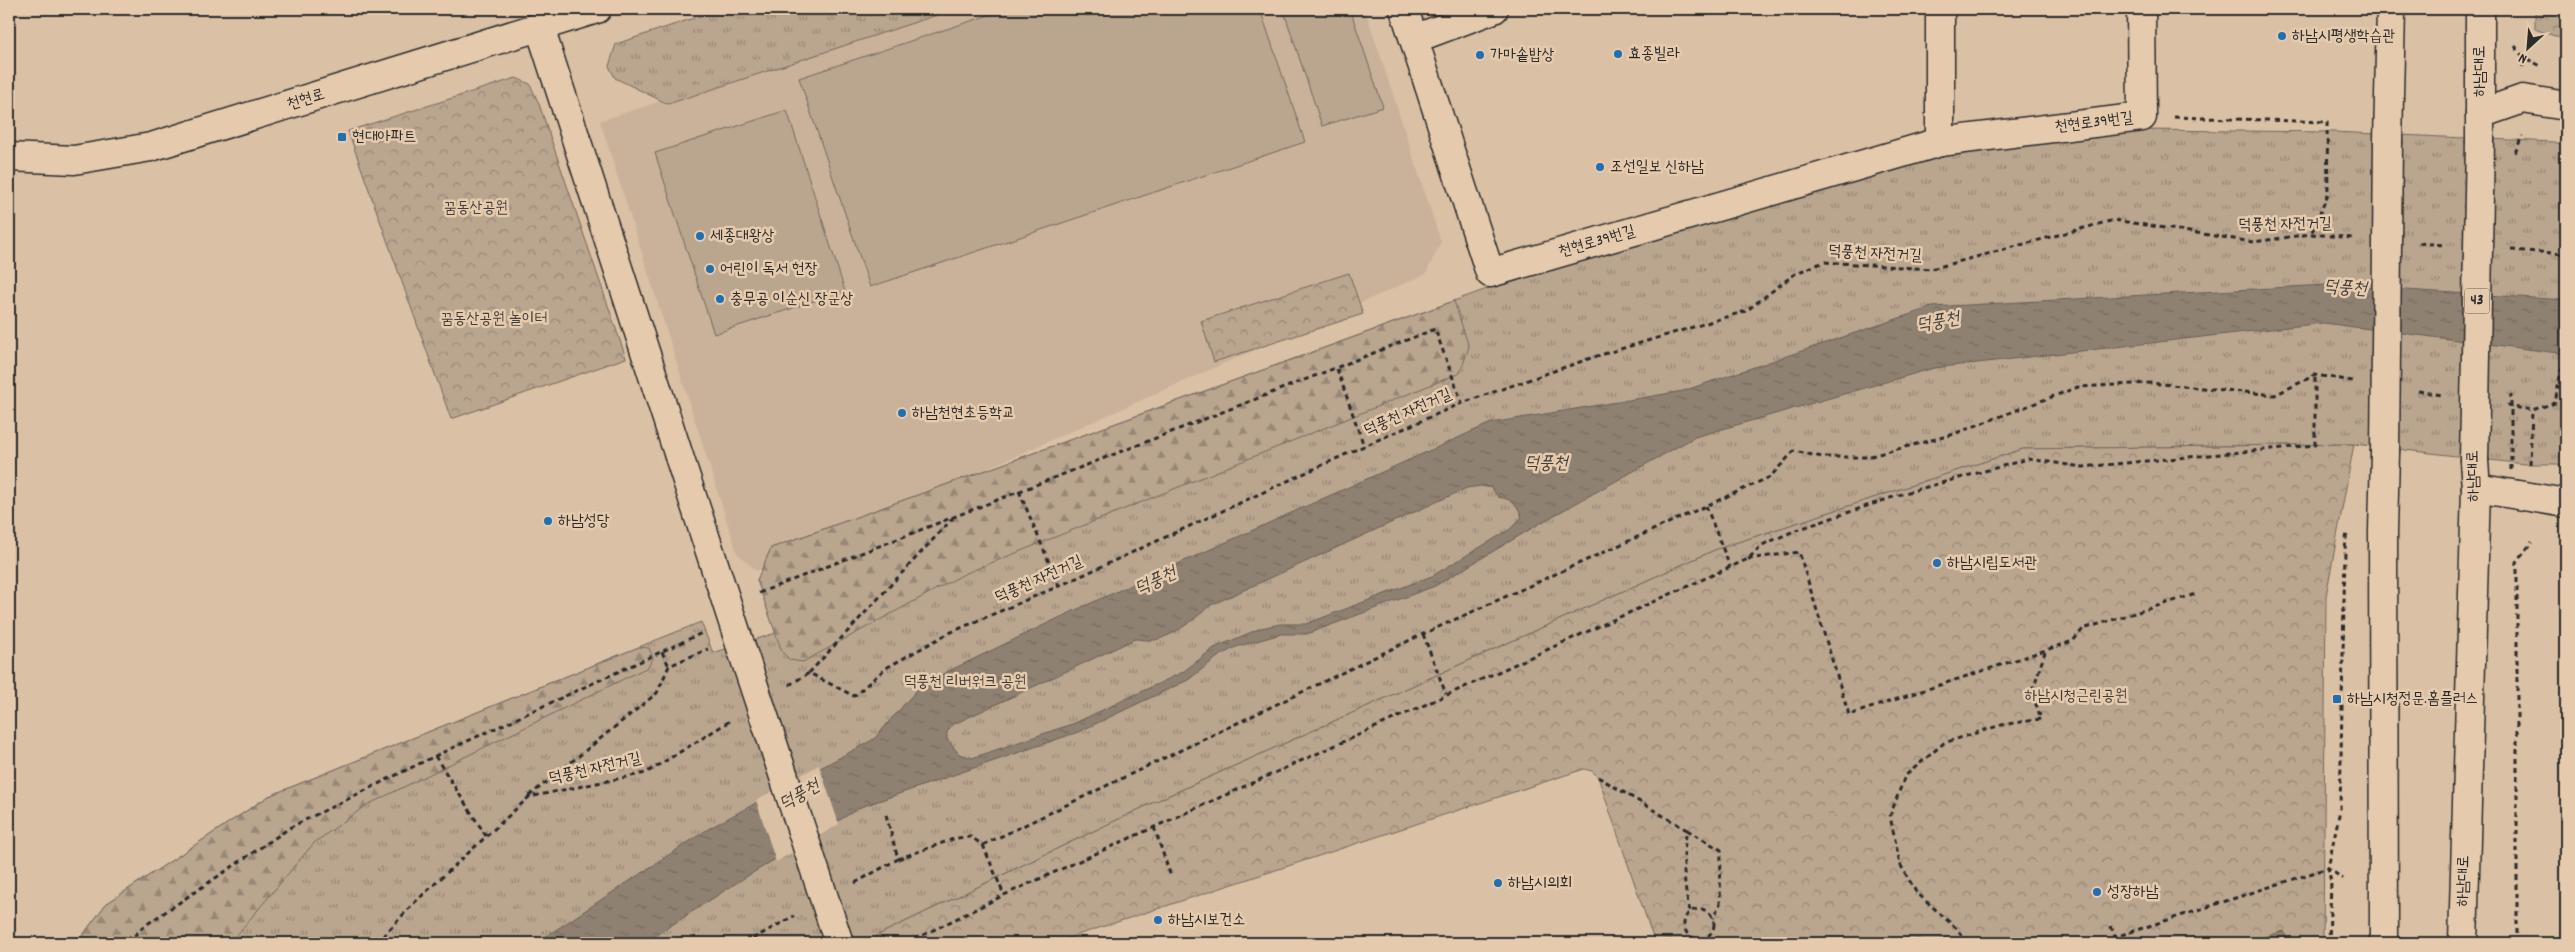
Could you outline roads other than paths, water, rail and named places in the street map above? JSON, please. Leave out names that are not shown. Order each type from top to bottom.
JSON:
[{"type":"main road","name":"천현로","points":[[9,157],[74,160],[151,147],[597,9]]},
{"type":"main road","name":"천현로39번길","points":[[1404,9],[1490,273],[1940,142],[2142,117],[2141,9]]},
{"type":"main road","points":[[1414,40],[1494,9]]},
{"type":"main road","points":[[1940,9],[1940,142]]},
{"type":"main road","points":[[2384,943],[2383,531],[2388,141],[2392,9]]},
{"type":"main road","name":"하남대로","points":[[2463,943],[2476,488],[2474,461],[2480,141],[2480,9]]},
{"type":"main road","points":[[540,28],[740,644],[840,943]]},
{"type":"main road","points":[[2480,114],[2523,98],[2566,106]]},
{"type":"main road","points":[[2476,488],[2566,504]]},
{"type":"water","name":"덕풍천","points":[[2325,285],[2566,300],[2566,354],[2323,323],[1934,368],[1695,437],[1544,521],[1435,586],[1307,634],[1281,634],[1236,647],[1219,656],[1188,680],[1078,732],[861,807],[741,880],[644,943],[536,943],[708,829],[874,739],[922,684],[1069,613],[1491,423],[1683,391],[1932,307]],"holes":[[[1481,486],[1492,488],[1498,497],[1513,503],[1522,517],[1509,530],[1432,576],[1306,624],[1280,624],[1261,628],[1214,648],[1183,672],[1075,723],[972,758],[959,754],[947,739],[947,732],[952,725],[1135,639],[1155,640],[1170,635],[1191,622],[1209,606],[1467,488]]]},
{"type":"water","points":[[2284,931],[2288,943],[2245,943]]},
{"type":"place","name":"하남시평생학습관","points":[[2282,36]]},
{"type":"place","name":"효종빌라","points":[[1618,54]]},
{"type":"place","name":"가마솥밥상","points":[[1480,55]]},
{"type":"place","name":"현대아파트","points":[[342,137]]},
{"type":"place","name":"조선일보 신하남","points":[[1600,167]]},
{"type":"place","name":"세종대왕상","points":[[700,236]]},
{"type":"place","name":"어린이 독서 헌장","points":[[710,269]]},
{"type":"place","name":"충무공 이순신 장군상","points":[[720,299]]},
{"type":"place","name":"하남천현초등학교","points":[[902,413]]},
{"type":"place","name":"하남성당","points":[[548,521]]},
{"type":"place","name":"하남시립도서관","points":[[1937,563]]},
{"type":"place","name":"하남시청정문.홈플러스","points":[[2337,699]]},
{"type":"place","name":"하남시의회","points":[[1498,883]]},
{"type":"place","name":"성장하남","points":[[2097,892]]},
{"type":"place","name":"하남시보건소","points":[[1158,920]]},
{"type":"park label","name":"꿈동산공원","points":[[476,208]]},
{"type":"park label","name":"꿈동산공원 놀이터","points":[[494,319]]},
{"type":"park label","name":"덕풍천 리버워크 공원","points":[[965,682]]},
{"type":"park label","name":"하남시청근린공원","points":[[2076,696]]}]
